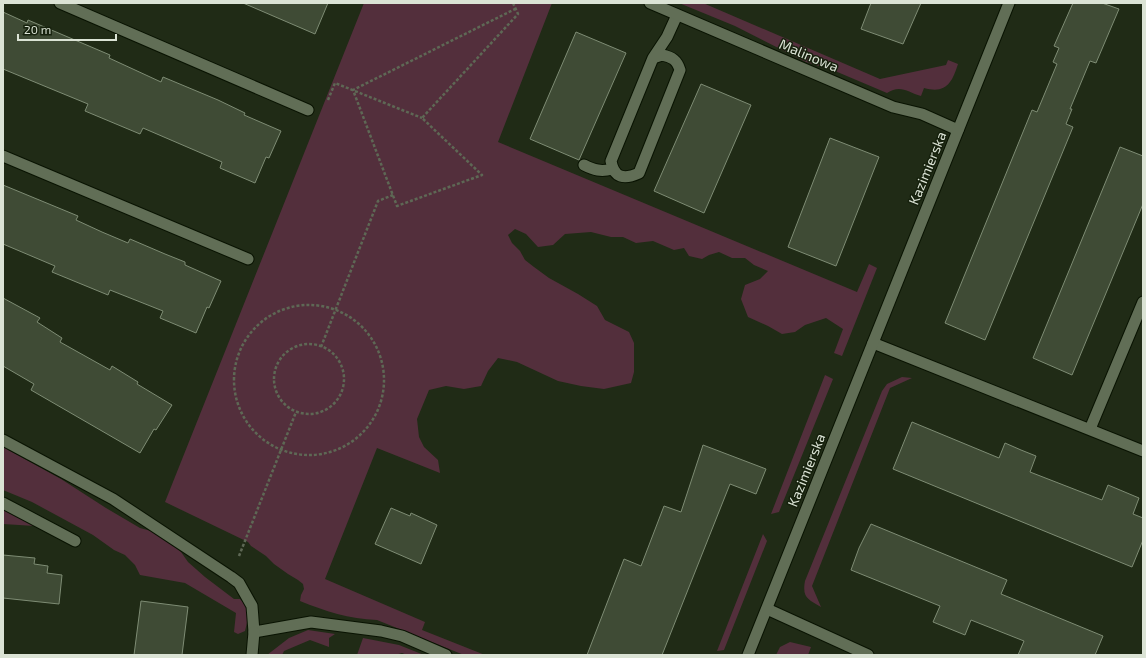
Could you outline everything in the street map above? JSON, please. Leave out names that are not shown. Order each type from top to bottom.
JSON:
[{"type":"street","points":[[60,3],[308,110]]},
{"type":"street","name":"Malinowa","points":[[650,3],[893,107],[922,114],[958,130]]},
{"type":"street","name":"Kazimierska","points":[[748,655],[1009,3]]},
{"type":"street","points":[[653,58],[662,55],[670,56],[677,61],[680,70],[639,173],[630,177],[620,176],[612,169],[611,161],[653,58],[667,37],[677,15]]},
{"type":"street","points":[[3,156],[248,259]]},
{"type":"street","points":[[584,165],[594,170],[603,171],[612,169]]},
{"type":"street","points":[[1090,429],[1143,302]]},
{"type":"street","points":[[873,343],[1143,450]]},
{"type":"street","points":[[3,440],[113,499],[239,583],[252,606],[254,632],[252,655]]},
{"type":"street","points":[[3,503],[75,541]]},
{"type":"street","points":[[767,609],[868,655]]},
{"type":"street","points":[[254,632],[311,622],[381,631],[402,636],[446,655]]},
{"type":"path","points":[[422,118],[518,14],[513,3]]},
{"type":"path","points":[[353,90],[516,9]]},
{"type":"path","points":[[327,103],[335,83],[353,90],[422,118],[482,175],[397,206],[353,90]]},
{"type":"path","points":[[321,347],[378,201],[393,195]]},
{"type":"path","points":[[314,305],[326,306],[356,321],[365,329],[372,339],[383,365],[384,388],[382,400],[378,411],[365,431],[338,450],[314,455],[301,455],[281,450],[268,444],[249,426],[238,406],[234,393],[233,382],[234,370],[241,346],[252,331],[266,318],[288,308],[314,305]]},
{"type":"path","points":[[311,344],[321,347],[332,353],[339,363],[343,374],[343,386],[341,392],[330,407],[320,412],[308,414],[296,412],[286,406],[279,398],[275,388],[274,378],[276,366],[282,357],[290,350],[311,344]]},
{"type":"path","points":[[231,577],[296,412]]},
{"type":"shaded area","points":[[364,3],[552,3],[498,142],[857,292],[869,264],[877,268],[842,356],[834,353],[843,329],[826,318],[805,325],[795,332],[782,334],[748,317],[741,299],[745,285],[760,279],[768,271],[754,265],[745,258],[732,258],[719,252],[702,259],[689,256],[684,248],[674,250],[653,241],[636,243],[623,237],[611,237],[591,232],[565,234],[553,245],[538,247],[526,234],[515,229],[508,235],[525,260],[549,278],[597,306],[605,320],[629,332],[634,343],[634,372],[631,383],[604,389],[581,386],[558,381],[517,362],[498,358],[488,371],[481,386],[464,389],[446,386],[429,390],[417,419],[419,437],[424,447],[438,460],[440,473],[377,448],[325,579],[425,622],[422,630],[485,655],[464,655],[377,620],[337,614],[300,601],[304,589],[303,584],[274,564],[248,542],[165,502]]},
{"type":"shaded area","points":[[679,3],[703,3],[880,79],[946,65],[948,60],[958,64],[950,82],[943,88],[924,88],[921,96],[900,89],[892,90],[887,93],[835,71],[806,62],[735,26]]},
{"type":"shaded area","points":[[825,375],[833,379],[779,512],[771,514]]},
{"type":"shaded area","points":[[902,377],[912,378],[890,388],[812,586],[821,607],[805,595],[805,581],[882,391],[887,384]]},
{"type":"shaded area","points":[[3,447],[61,479],[140,528],[151,531],[167,540],[205,577],[234,599],[240,599],[250,610],[245,631],[238,634],[234,632],[236,613],[185,583],[140,575],[135,565],[125,555],[114,550],[93,535],[32,502],[3,490]]},
{"type":"shaded area","points":[[3,506],[35,526],[3,524]]},
{"type":"shaded area","points":[[763,534],[767,541],[724,650],[717,651]]},
{"type":"shaded area","points":[[308,630],[335,634],[329,638],[329,647],[310,640],[284,651],[282,655],[267,655],[289,638]]},
{"type":"shaded area","points":[[363,638],[399,645],[424,655],[407,655],[402,653],[395,655],[357,655]]},
{"type":"shaded area","points":[[790,642],[811,647],[808,655],[776,655],[780,647]]},
{"type":"building","points":[[243,3],[328,3],[315,34]]},
{"type":"building","points":[[871,3],[921,3],[903,44],[861,29]]},
{"type":"building","points":[[1073,3],[1102,3],[1119,9],[1096,63],[1090,61],[1070,109],[1072,109],[1066,124],[1073,127],[985,340],[945,323],[1032,110],[1037,112],[1057,64],[1053,62],[1059,48],[1054,46]]},
{"type":"building","points":[[3,12],[27,23],[28,20],[110,55],[109,58],[161,82],[163,77],[218,100],[245,113],[244,115],[281,131],[269,158],[266,157],[255,183],[220,168],[222,162],[143,128],[140,134],[85,111],[88,104],[3,69]]},
{"type":"building","points":[[576,32],[626,53],[579,160],[530,139]]},
{"type":"building","points":[[701,84],[751,105],[704,213],[654,191]]},
{"type":"building","points":[[830,138],[879,157],[836,266],[788,247]]},
{"type":"building","points":[[1120,147],[1143,156],[1143,204],[1072,375],[1033,358]]},
{"type":"building","points":[[3,185],[78,216],[76,220],[102,232],[128,243],[130,239],[185,262],[185,265],[221,281],[209,308],[207,307],[196,333],[160,318],[163,311],[110,290],[108,295],[52,272],[55,266],[3,244]]},
{"type":"building","points":[[3,298],[40,318],[37,322],[62,338],[60,342],[110,370],[112,366],[138,382],[137,384],[172,405],[156,430],[154,429],[140,453],[31,390],[34,384],[3,366]]},
{"type":"building","points":[[912,422],[999,458],[1005,443],[1036,456],[1030,472],[1102,500],[1108,485],[1139,498],[1133,514],[1143,518],[1143,540],[1132,567],[893,469]]},
{"type":"building","points":[[703,445],[766,469],[756,494],[730,484],[662,655],[587,655],[624,559],[641,566],[664,506],[681,512]]},
{"type":"building","points":[[391,508],[410,516],[411,513],[437,525],[421,564],[375,544]]},
{"type":"building","points":[[871,524],[1007,580],[1001,594],[1103,636],[1095,655],[1018,655],[1024,641],[971,620],[965,635],[933,622],[940,606],[851,570],[859,548]]},
{"type":"building","points":[[3,555],[35,558],[34,564],[48,566],[47,573],[62,575],[59,604],[3,598]]},
{"type":"building","points":[[141,601],[188,607],[182,655],[134,655]]}]
